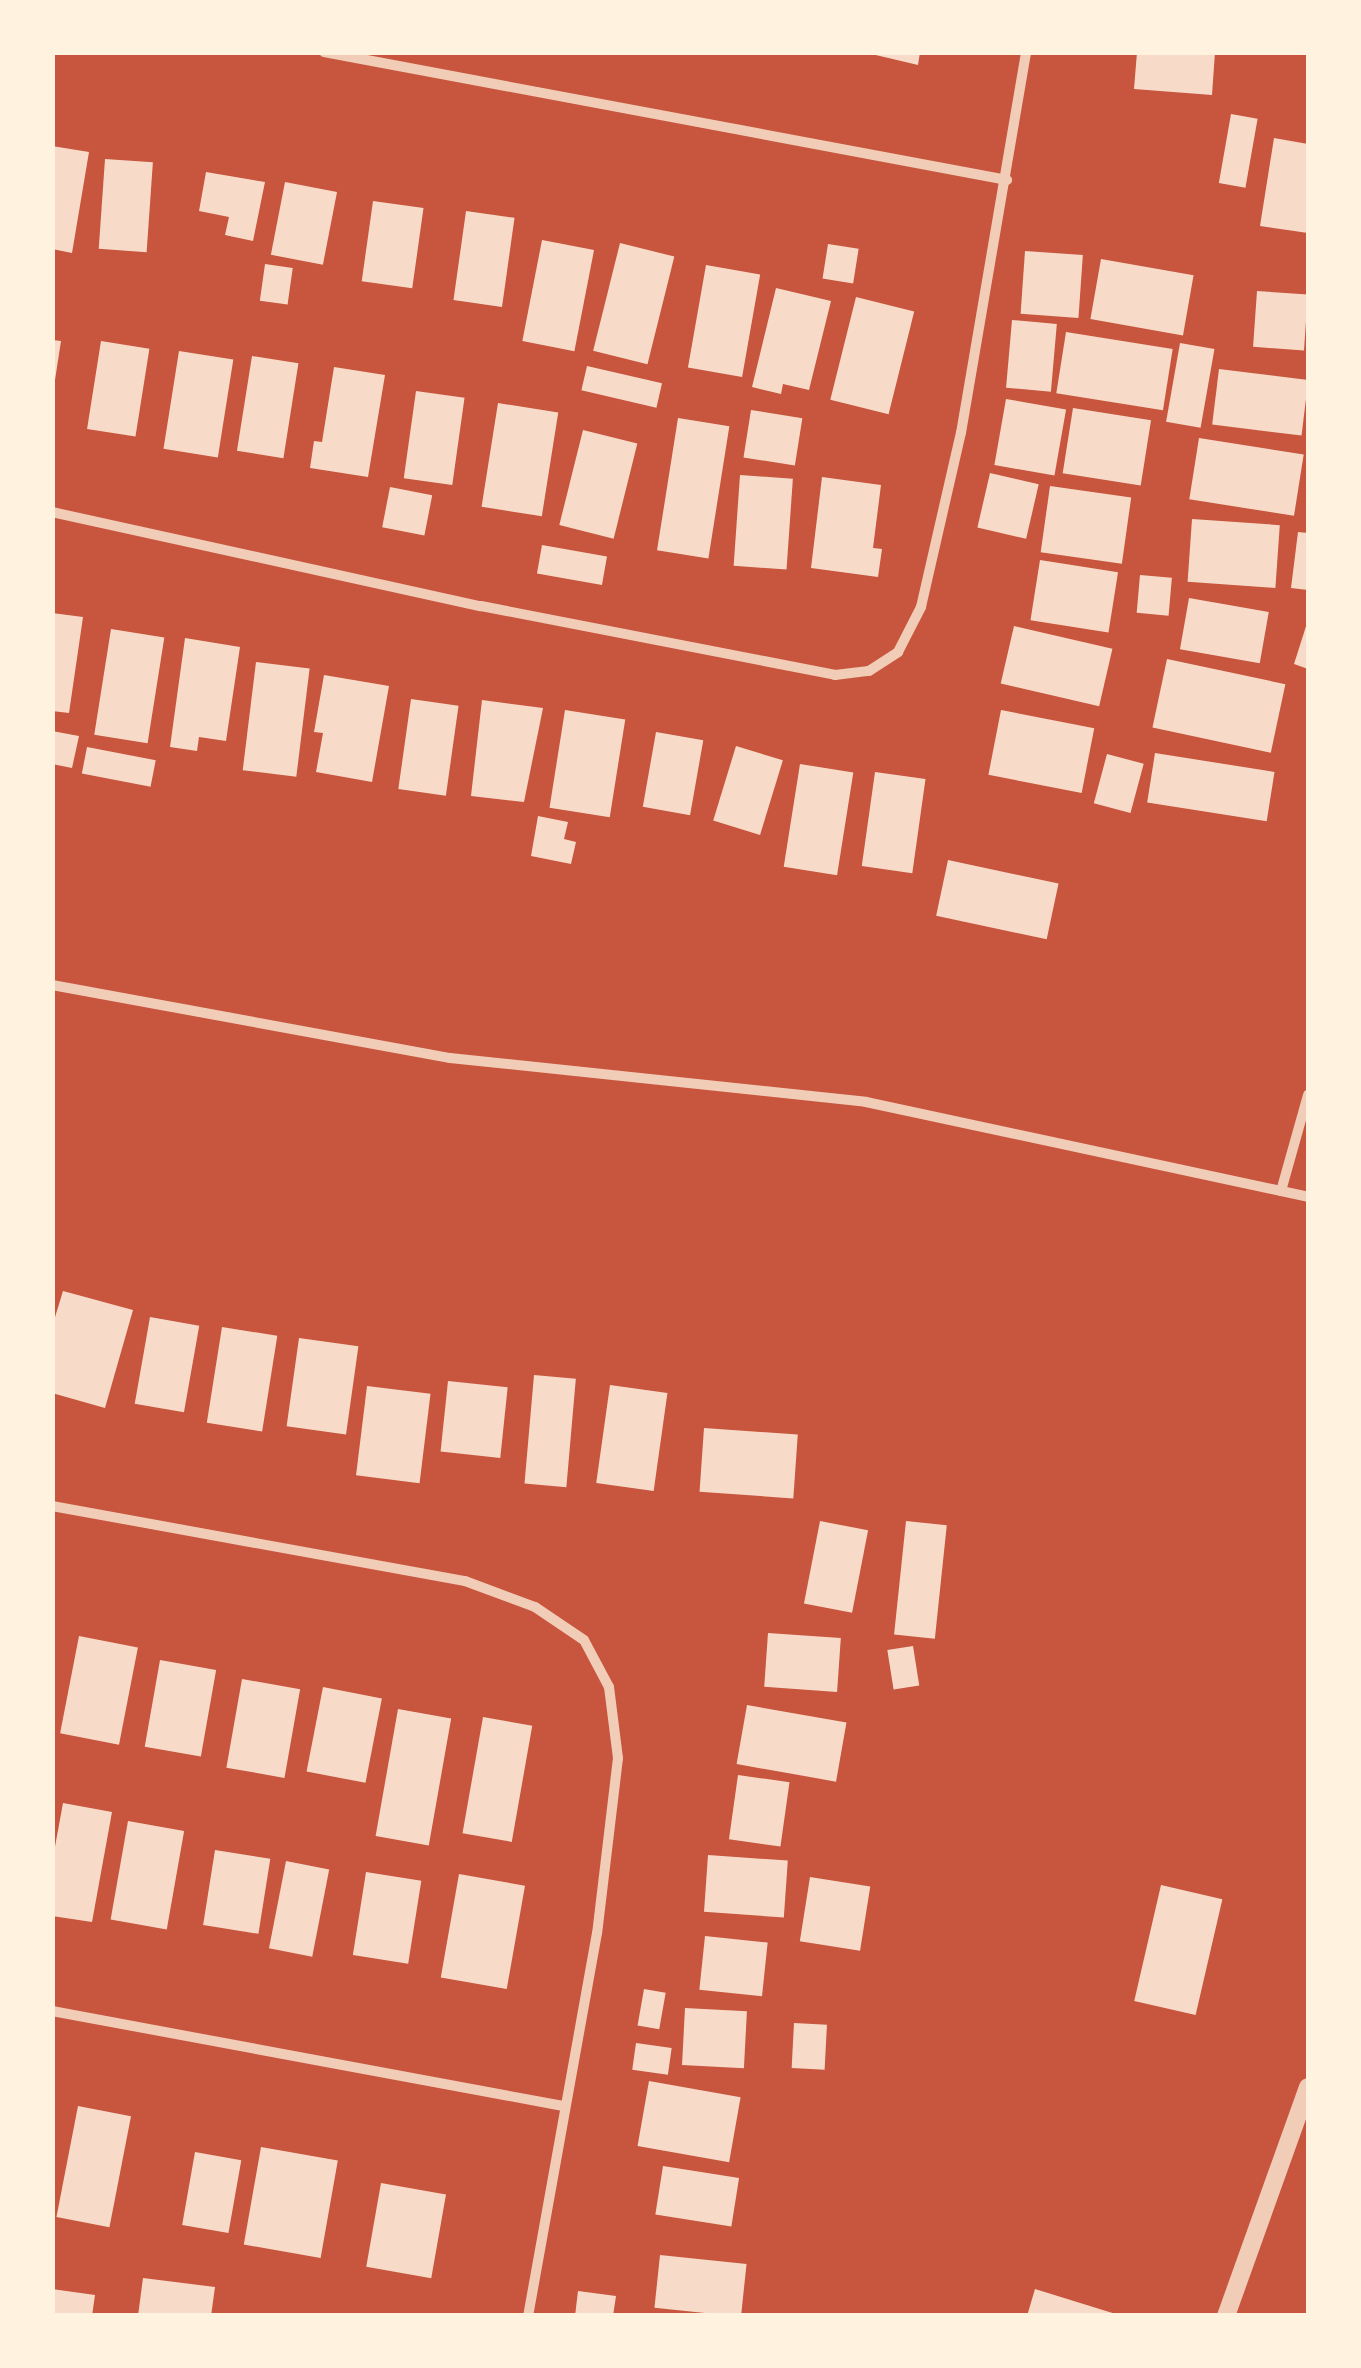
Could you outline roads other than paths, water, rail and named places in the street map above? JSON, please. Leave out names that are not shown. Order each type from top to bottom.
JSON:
[{"type":"street","points":[[324,52],[1007,180]]},
{"type":"street","points":[[52,512],[555,620],[835,675],[869,670],[898,652],[921,607],[962,433],[1026,52]]},
{"type":"street","points":[[52,985],[450,1058],[754,1085],[866,1102],[1308,1197]]},
{"type":"street","points":[[1281,1191],[1308,1095]]},
{"type":"street","points":[[52,1506],[465,1581],[535,1607],[584,1640],[609,1687],[618,1758],[597,1932],[528,2316]]},
{"type":"street","points":[[52,2011],[563,2106]]},
{"type":"street","points":[[1226,2316],[1308,2086]]}]
